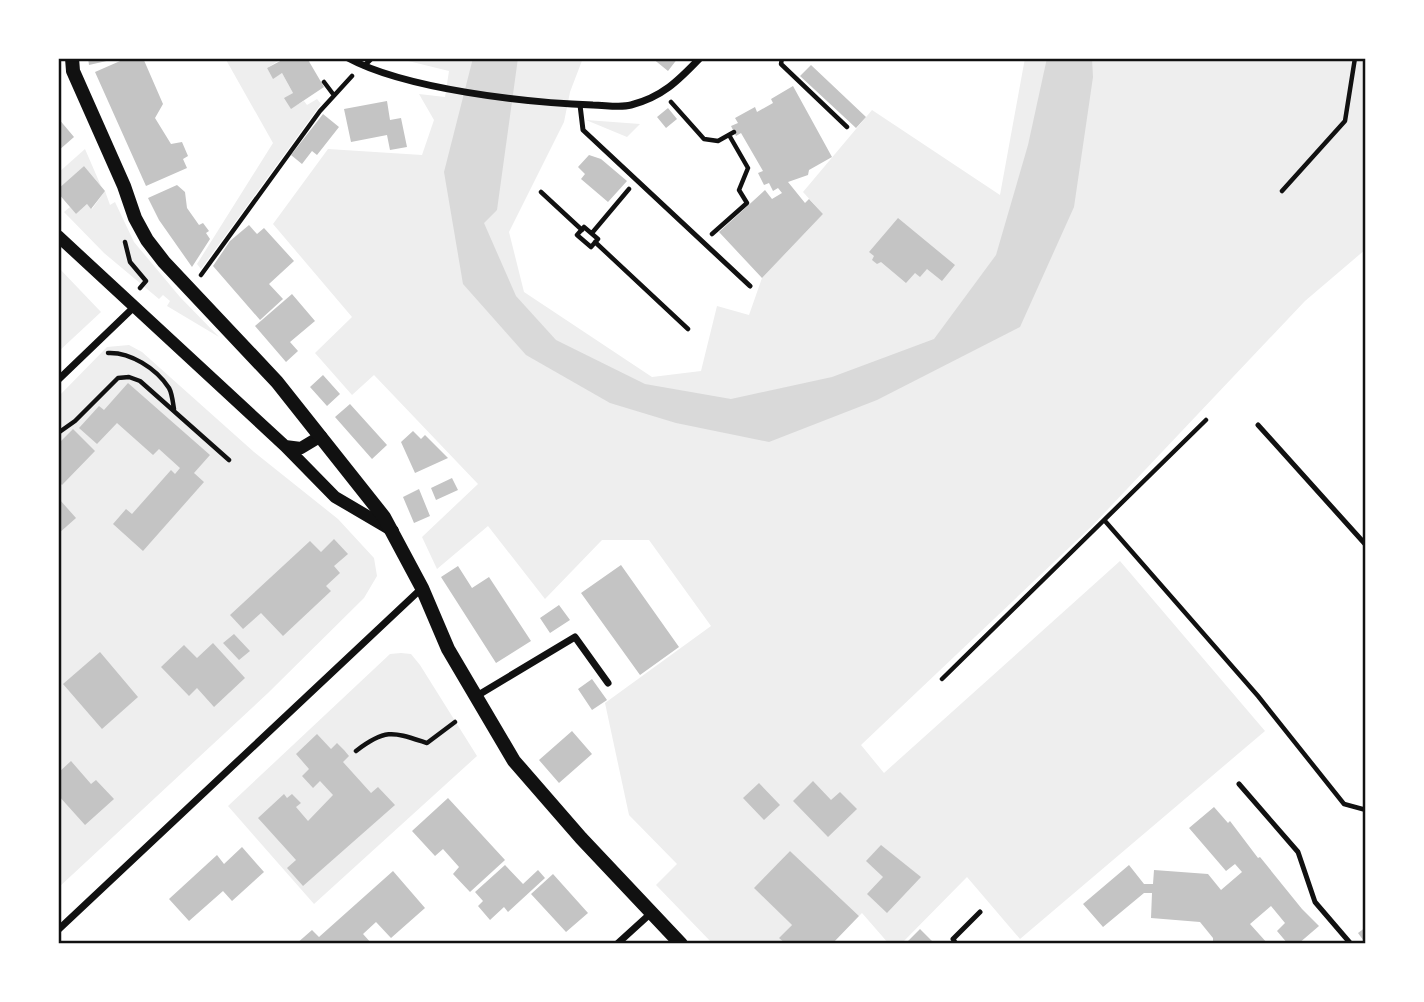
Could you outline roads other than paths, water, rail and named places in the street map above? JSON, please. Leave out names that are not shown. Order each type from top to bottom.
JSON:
[{"type":"main road","points":[[72,58],[73,71],[124,186],[135,218],[164,262],[276,382],[394,531],[448,649],[474,698],[514,761],[650,914],[681,944]]},
{"type":"street","points":[[348,58],[363,66],[430,83],[535,103],[628,106],[663,94],[700,58]]},
{"type":"street","points":[[58,236],[285,446],[335,497],[394,531]]},
{"type":"street","points":[[58,380],[133,308]]},
{"type":"street","points":[[285,446],[301,448],[321,436]]},
{"type":"street","points":[[58,930],[422,588]]},
{"type":"street","points":[[474,698],[575,637],[608,683]]},
{"type":"street","points":[[617,944],[650,914]]},
{"type":"lane","points":[[363,66],[372,58]]},
{"type":"lane","points":[[580,105],[583,131],[750,286]]},
{"type":"lane","points":[[1258,425],[1366,545]]},
{"type":"lane","points":[[1239,784],[1298,852],[1315,902],[1351,944]]},
{"type":"lane","points":[[956,944],[953,939],[980,912]]}]
